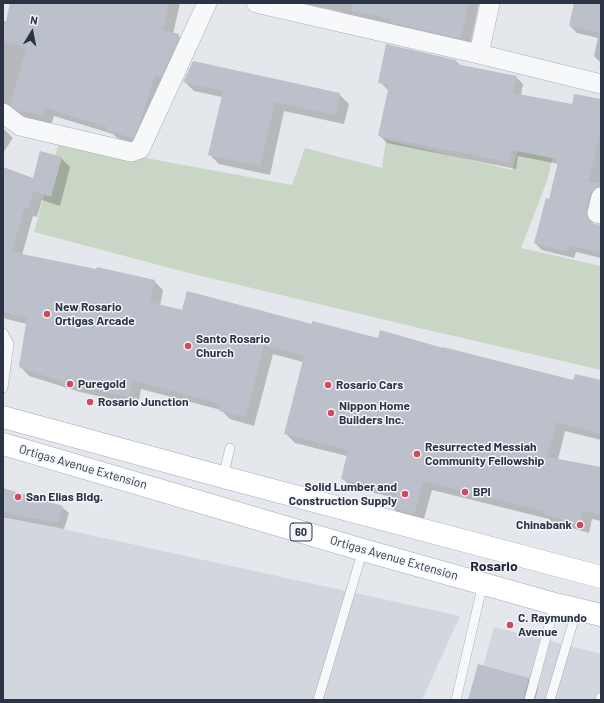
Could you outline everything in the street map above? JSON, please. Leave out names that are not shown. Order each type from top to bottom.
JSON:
[{"type":"main road","points":[[3,417],[601,577]]},
{"type":"main road","name":"Ortigas Avenue Extension","points":[[3,444],[363,550],[555,604],[601,615]]},
{"type":"street","points":[[3,113],[20,126],[131,152],[140,149],[207,3]]},
{"type":"street","points":[[256,3],[479,54],[601,84]]},
{"type":"street","points":[[479,54],[490,3]]},
{"type":"street","points":[[601,197],[597,213],[601,214]]},
{"type":"lane","points":[[3,333],[9,344],[3,388]]},
{"type":"lane","points":[[223,477],[230,448]]},
{"type":"lane","points":[[318,700],[363,550]]},
{"type":"lane","points":[[456,700],[483,583]]},
{"type":"lane","points":[[529,700],[555,604]]},
{"type":"lane","points":[[550,700],[577,609]]},
{"type":"shaded area","points":[[3,516],[460,616],[422,700],[3,700]]},
{"type":"shaded area","points":[[494,627],[601,654],[601,700],[474,700]]},
{"type":"green space","points":[[528,117],[561,124],[547,181],[521,248],[601,266],[601,370],[189,273],[34,232],[59,142],[292,185],[305,148],[382,168],[386,140],[512,170]]},
{"type":"building","points":[[10,3],[169,3],[163,30],[179,34],[161,77],[155,75],[133,138],[107,130],[107,127],[45,107],[42,116],[15,109],[10,105],[27,47],[3,41],[3,21],[6,21]]},
{"type":"building","points":[[353,3],[468,3],[461,39],[390,22],[391,19],[352,11]]},
{"type":"building","points":[[574,3],[601,3],[601,33],[569,26]]},
{"type":"building","points":[[386,44],[456,60],[456,64],[517,76],[513,93],[572,104],[574,94],[601,99],[601,129],[588,182],[601,183],[601,186],[593,190],[590,194],[586,211],[590,221],[594,224],[601,225],[601,253],[569,245],[567,252],[534,243],[546,198],[549,199],[558,162],[556,161],[557,159],[512,150],[509,162],[378,136],[389,85],[378,83]]},
{"type":"building","points":[[193,61],[340,93],[335,115],[275,102],[260,166],[208,155],[223,91],[183,82]]},
{"type":"building","points":[[40,151],[62,157],[51,197],[33,191],[28,209],[24,208],[12,252],[96,269],[97,267],[155,280],[150,302],[182,310],[187,291],[312,324],[312,321],[378,338],[380,330],[443,348],[573,380],[575,374],[601,380],[601,434],[556,422],[547,457],[601,467],[601,515],[583,511],[580,525],[544,514],[544,511],[423,481],[414,514],[392,508],[396,492],[341,479],[348,450],[284,434],[304,356],[264,345],[245,417],[219,411],[221,404],[132,380],[129,397],[70,384],[19,367],[27,317],[3,312],[3,167],[33,178]]},
{"type":"building","name":"San Elias Bldg.","points":[[3,488],[63,506],[58,523],[3,512]]},
{"type":"building","points":[[478,664],[529,678],[523,700],[468,700]]},
{"type":"place","name":"New Rosario Ortigas Arcade","points":[[47,314]]},
{"type":"place","name":"Santo Rosario Church","points":[[188,346]]},
{"type":"place","name":"Puregold","points":[[70,384]]},
{"type":"place","name":"Rosario Cars","points":[[328,385]]},
{"type":"place","name":"Rosario Junction","points":[[90,402]]},
{"type":"place","name":"Nippon Home Builders Inc.","points":[[331,413]]},
{"type":"place","name":"Resurrected Messiah Community Fellowship","points":[[417,454]]},
{"type":"place","name":"BPI","points":[[465,492]]},
{"type":"place","name":"Solid Lumber and Construction Supply","points":[[405,494]]},
{"type":"place","name":"San Elias Bldg.","points":[[18,497]]},
{"type":"place","name":"Chinabank","points":[[580,525]]},
{"type":"place","name":"C. Raymundo Avenue","points":[[510,625]]},
{"type":"district","name":"Rosario","points":[[494,566]]}]
